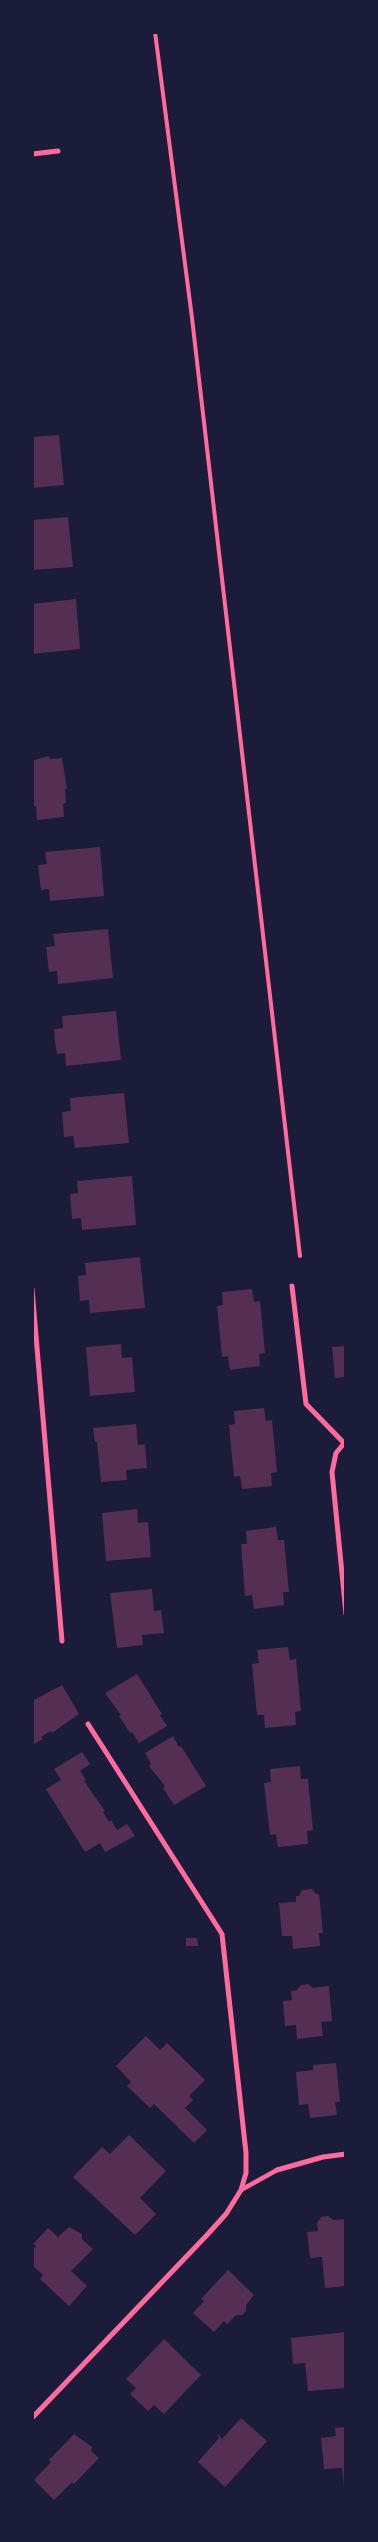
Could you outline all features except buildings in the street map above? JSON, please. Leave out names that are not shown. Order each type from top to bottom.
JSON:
[{"type":"street","points":[[32,154],[58,150]]},
{"type":"street","points":[[292,1286],[306,1404],[344,1442],[336,1452],[332,1472],[346,1614]]},
{"type":"street","points":[[32,1289],[62,1641]]},
{"type":"street","points":[[32,2418],[226,2214],[241,2190],[246,2173],[246,2153],[222,1934],[88,1724]]},
{"type":"street","points":[[241,2190],[277,2170],[324,2157],[346,2154]]},
{"type":"lane","points":[[155,32],[192,318],[300,1256]]}]
